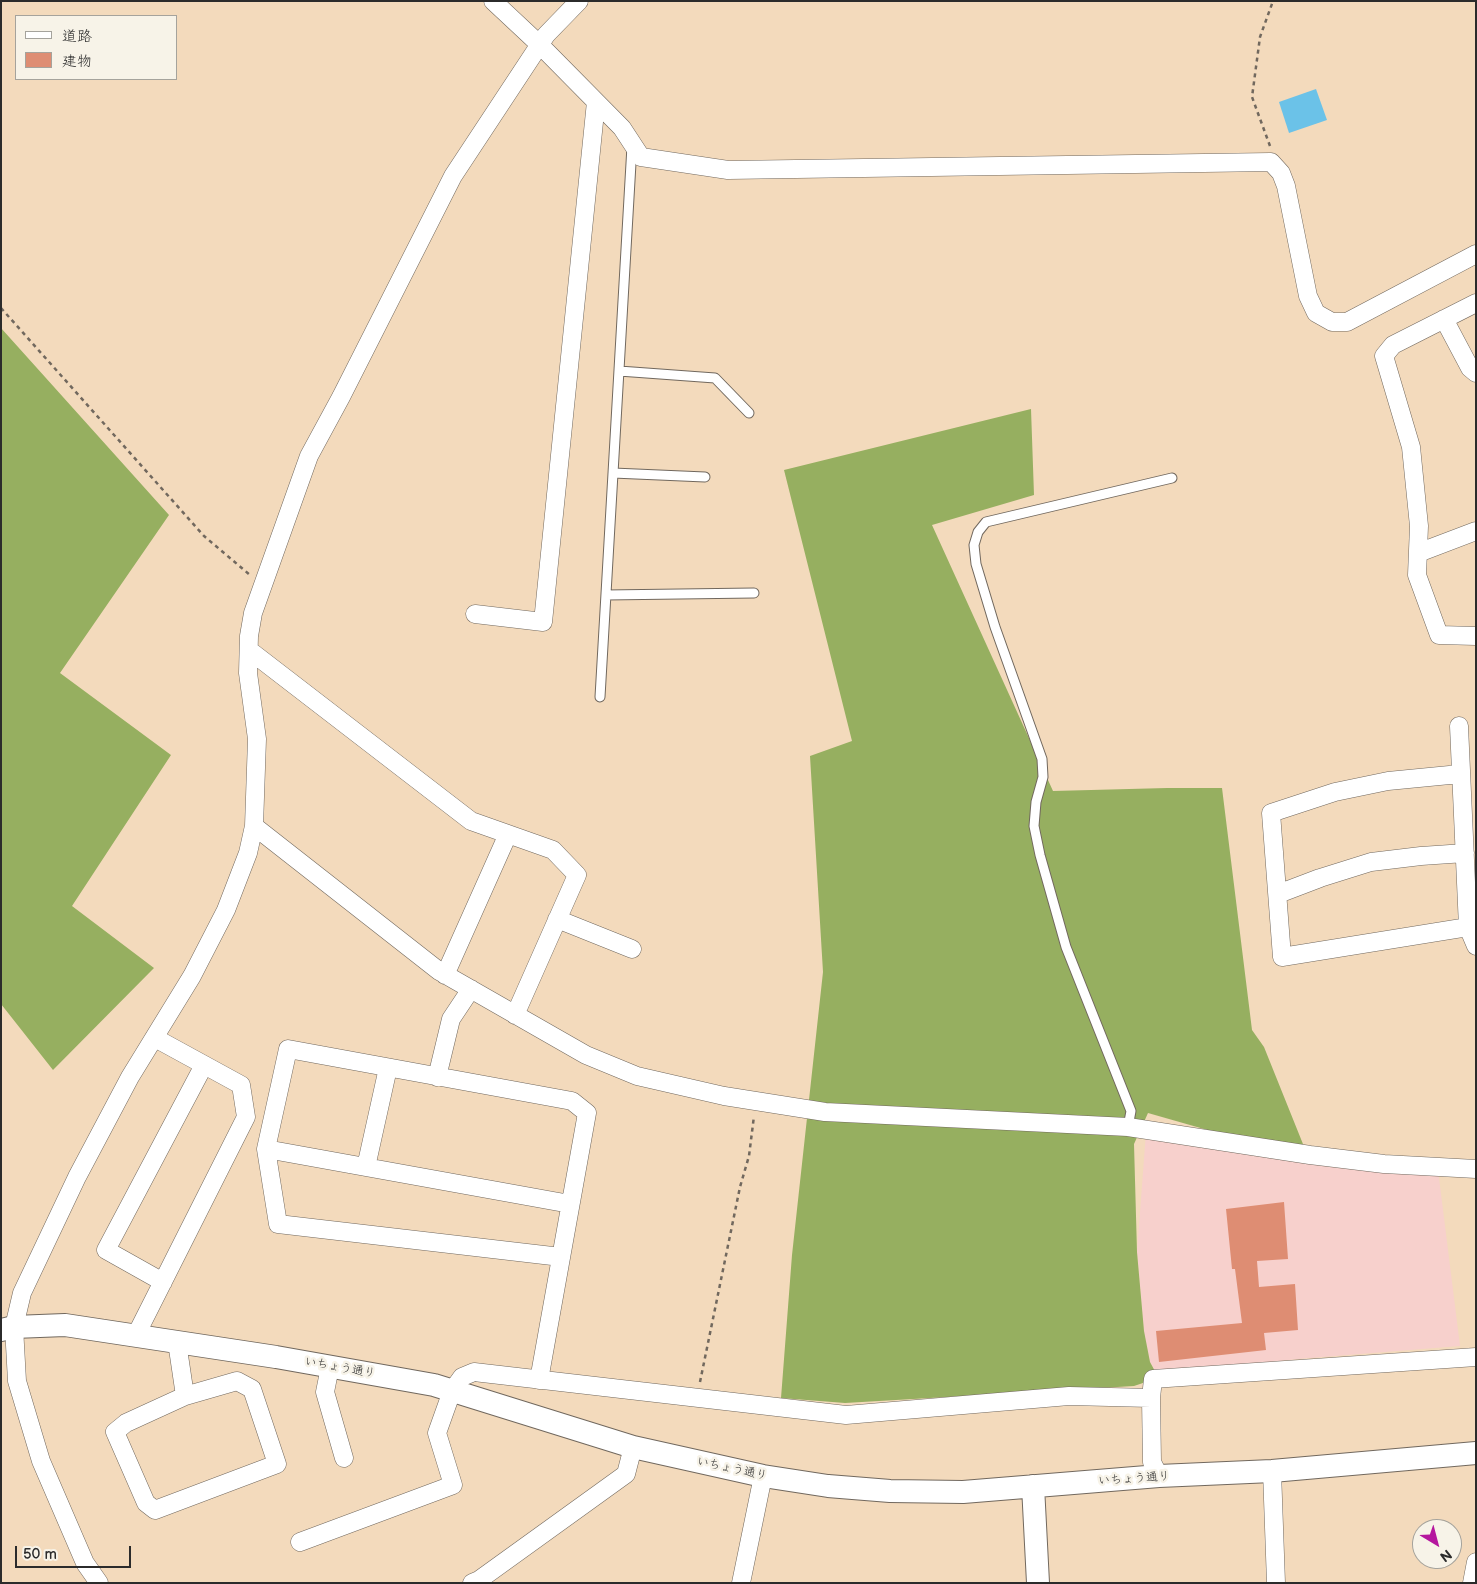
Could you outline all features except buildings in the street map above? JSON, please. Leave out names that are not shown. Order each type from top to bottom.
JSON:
[{"type":"street","points":[[493,1],[540,45],[622,128],[642,157],[728,170],[1271,162],[1281,173],[1286,186],[1308,296],[1316,312],[1332,322],[1347,322],[1476,254]]},
{"type":"street","points":[[99,1583],[85,1563],[41,1461],[17,1381],[8,1329],[22,1293],[77,1177],[130,1077],[192,976],[226,910],[248,853],[254,826],[257,739],[248,673],[248,650],[253,613],[309,456],[341,397],[452,176],[546,35],[579,1]]},
{"type":"street","points":[[474,614],[543,622],[596,102]]},
{"type":"street","points":[[1476,303],[1393,345],[1384,356],[1411,447],[1419,526],[1417,575],[1439,635],[1476,636]]},
{"type":"street","points":[[1444,319],[1470,368],[1476,373]]},
{"type":"street","points":[[1418,554],[1476,531]]},
{"type":"street","points":[[248,650],[471,821],[553,850],[576,875],[515,1015]]},
{"type":"street","points":[[1459,726],[1468,927],[1476,946]]},
{"type":"street","points":[[1460,774],[1388,781],[1336,792],[1271,813],[1282,957],[1468,927]]},
{"type":"street","points":[[254,826],[445,975],[586,1055],[636,1076],[724,1096],[825,1112],[1128,1127],[1310,1156],[1384,1164],[1476,1169]]},
{"type":"street","points":[[445,975],[508,834]]},
{"type":"street","points":[[1278,894],[1371,862],[1465,853]]},
{"type":"street","points":[[557,919],[632,949]]},
{"type":"street","points":[[437,1077],[451,1019],[471,989]]},
{"type":"street","points":[[136,1335],[246,1117],[241,1085],[155,1038]]},
{"type":"street","points":[[538,1380],[561,1256],[570,1204],[587,1113],[572,1102],[288,1049],[266,1149],[278,1224],[561,1256]]},
{"type":"street","points":[[163,1282],[106,1250],[204,1065]]},
{"type":"street","points":[[366,1167],[388,1068]]},
{"type":"street","points":[[266,1149],[570,1204]]},
{"type":"street","name":"いちょう通り","points":[[8,1329],[66,1325],[330,1366],[434,1385],[633,1447],[763,1476],[828,1486],[890,1491],[963,1492],[1158,1476],[1272,1471],[1476,1453]]},
{"type":"street","points":[[177,1342],[185,1396]]},
{"type":"street","points":[[1158,1476],[1152,1462],[1151,1398],[1153,1379],[1476,1357]]},
{"type":"street","points":[[330,1366],[325,1392],[344,1458]]},
{"type":"street","points":[[300,1542],[453,1485],[437,1433],[452,1391],[462,1376],[474,1372],[846,1414],[1069,1396],[1151,1398]]},
{"type":"street","points":[[237,1381],[252,1389],[277,1464],[155,1510],[146,1503],[115,1432],[126,1423],[185,1396],[237,1381]]},
{"type":"street","points":[[477,1582],[626,1474],[633,1447]]},
{"type":"street","points":[[1272,1471],[1276,1583]]},
{"type":"street","points":[[741,1583],[763,1476]]},
{"type":"street","points":[[1033,1486],[1038,1583]]},
{"type":"street","points":[[1472,1583],[1476,1562]]},
{"type":"lane","points":[[600,697],[632,144]]},
{"type":"lane","points":[[619,371],[714,378],[749,413]]},
{"type":"lane","points":[[613,473],[705,477]]},
{"type":"lane","points":[[1128,1127],[1131,1111],[1066,948],[1040,855],[1034,826],[1036,802],[1043,777],[1042,759],[995,626],[976,564],[974,545],[978,532],[986,522],[1172,478]]},
{"type":"lane","points":[[606,595],[754,592]]},
{"type":"path","points":[[1271,162],[1272,150],[1252,97],[1260,38],[1273,1]]},
{"type":"path","points":[[1,308],[204,536],[263,586]]},
{"type":"path","points":[[696,1398],[740,1187],[749,1156],[756,1101]]},
{"type":"shaded area","points":[[1146,1132],[1438,1170],[1460,1346],[1298,1359],[1157,1375],[1150,1362],[1144,1332],[1137,1252]]},
{"type":"green space","points":[[1,328],[169,515],[60,673],[171,755],[72,906],[154,968],[53,1070],[1,1004]]},
{"type":"green space","points":[[1031,409],[1034,495],[932,525],[1053,791],[1222,788],[1252,1030],[1264,1047],[1309,1159],[1148,1113],[1134,1144],[1137,1252],[1144,1331],[1150,1362],[1157,1375],[1146,1382],[1134,1386],[845,1403],[781,1398],[792,1255],[823,972],[810,756],[852,741],[784,470]]},
{"type":"water","points":[[1316,89],[1327,120],[1289,133],[1279,102]]}]
